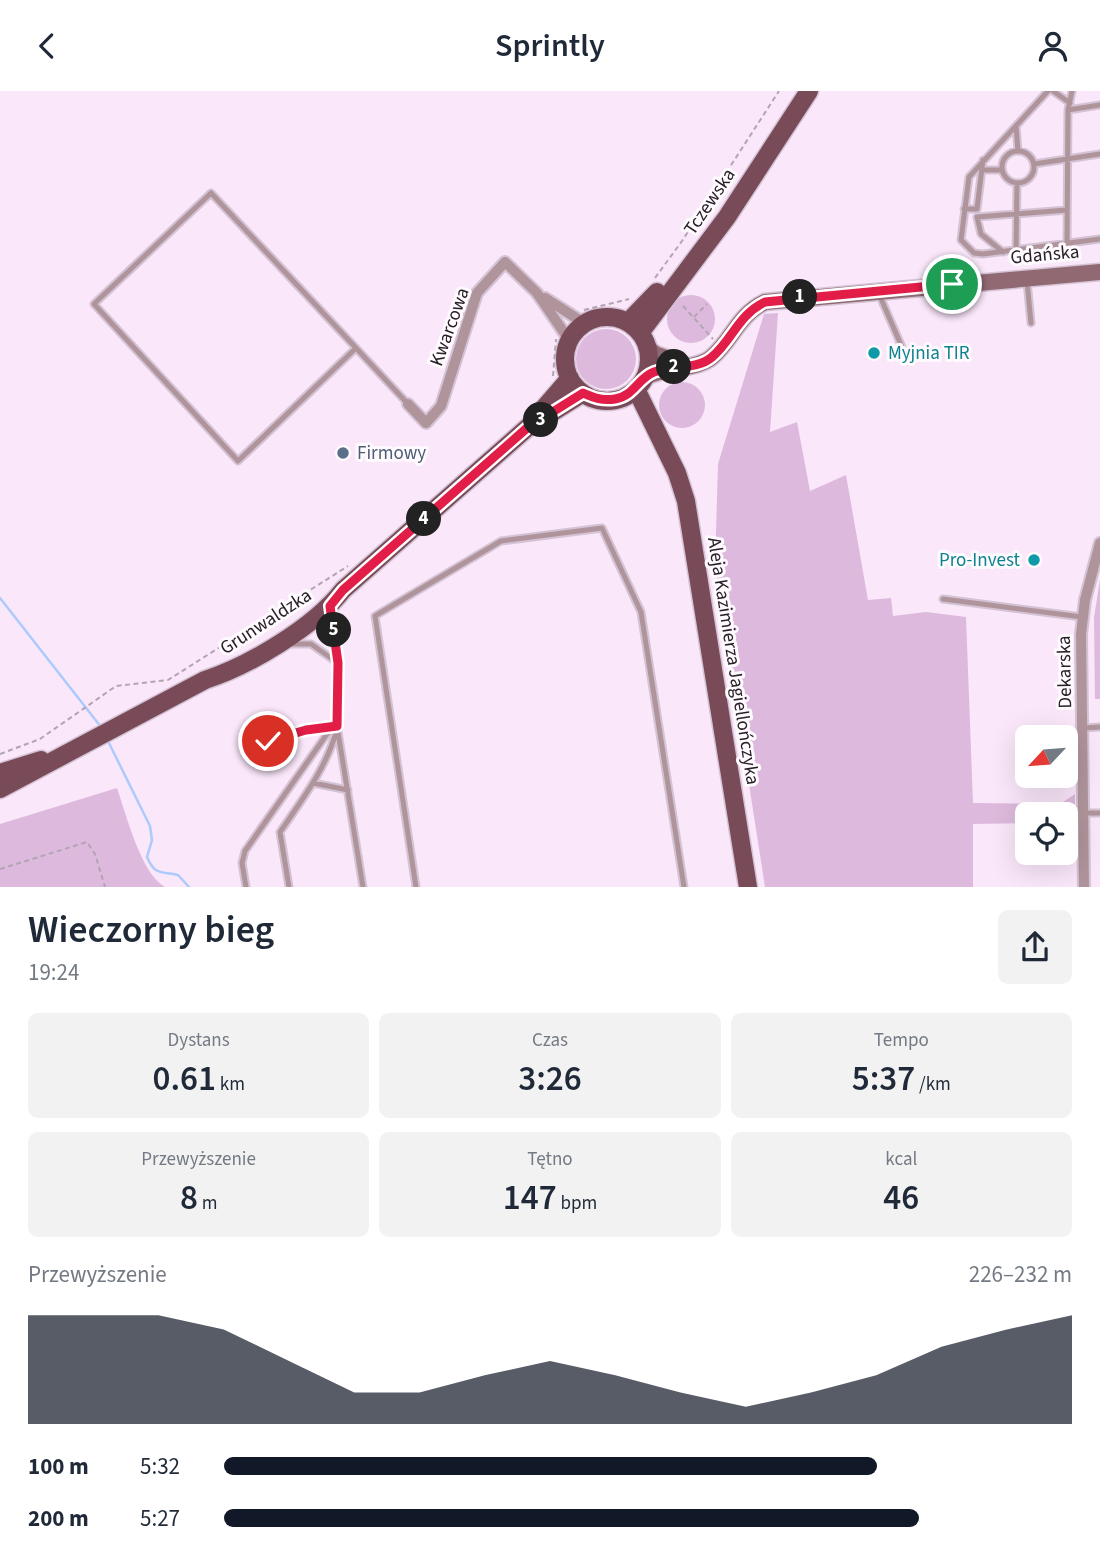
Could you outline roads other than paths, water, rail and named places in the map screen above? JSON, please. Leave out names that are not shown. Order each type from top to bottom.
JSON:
[{"type":"main road","name":"Tczewska","points":[[639,334],[643,310],[698,241],[797,91]]},
{"type":"main road","name":"Tczewska","points":[[639,334],[727,217],[809,91]]},
{"type":"main road","points":[[606,317],[639,334],[649,363],[640,383],[618,399],[594,398],[561,377],[565,359],[564,334],[579,318],[606,317]]},
{"type":"main road","name":"Grunwaldzka","points":[[527,428],[561,377]]},
{"type":"main road","name":"Aleja Kazimierza Jagiellończyka","points":[[640,383],[662,446],[677,473],[686,501],[748,887]]},
{"type":"main road","name":"Grunwaldzka","points":[[0,789],[205,680],[226,673],[276,644],[330,606],[343,590],[527,428],[583,393]]},
{"type":"main road","name":"Aleja Kazimierza Jagiellończyka","points":[[618,399],[662,446]]},
{"type":"main road","name":"Grunwaldzka","points":[[205,680],[218,667],[325,597],[343,590]]},
{"type":"main road","name":"Grunwaldzka","points":[[0,773],[74,750]]},
{"type":"street","name":"Kwarcowa","points":[[408,404],[426,423],[441,406],[477,293],[505,262],[537,293],[564,334]]},
{"type":"street","name":"Gdańska","points":[[640,383],[685,365],[702,363],[721,348],[743,316],[765,302],[1100,272]]},
{"type":"street","name":"Kwarcowa","points":[[537,293],[579,318]]},
{"type":"street","points":[[639,334],[661,357],[685,365]]},
{"type":"street","name":"Dekarska","points":[[1084,887],[1082,617],[1100,543]]},
{"type":"lane","points":[[1100,105],[1069,107],[1050,91],[969,177],[960,232],[966,248],[974,253],[1016,252],[1100,239]]},
{"type":"lane","points":[[1067,243],[1067,158],[1072,91]]},
{"type":"lane","points":[[1016,126],[1018,151]]},
{"type":"lane","points":[[1018,151],[1028,155],[1034,164],[1030,178],[1017,183],[1010,181],[1002,170],[1006,157],[1018,151]]},
{"type":"lane","points":[[1034,164],[1100,154]]},
{"type":"lane","points":[[983,160],[977,217],[981,234],[1004,253]]},
{"type":"lane","points":[[983,170],[1002,170]]},
{"type":"lane","points":[[1016,252],[1017,183]]},
{"type":"lane","points":[[356,348],[238,461],[93,304],[211,193],[356,348],[408,404]]},
{"type":"lane","points":[[964,209],[977,209]]},
{"type":"lane","points":[[977,217],[1067,209]]},
{"type":"lane","points":[[1027,278],[1031,323]]},
{"type":"lane","points":[[878,291],[880,303],[908,361]]},
{"type":"lane","points":[[416,887],[375,616],[501,541],[602,528],[641,612],[684,887]]},
{"type":"lane","points":[[943,599],[1082,617]]},
{"type":"lane","points":[[330,606],[338,663],[337,726],[363,887]]},
{"type":"lane","points":[[276,644],[311,644],[338,663]]},
{"type":"lane","points":[[261,745],[296,733],[337,726]]},
{"type":"lane","points":[[289,887],[280,832],[313,783],[332,747],[337,726]]},
{"type":"lane","points":[[246,887],[242,863],[245,851],[327,734],[337,726]]},
{"type":"lane","points":[[1083,728],[1100,727]]},
{"type":"lane","points":[[313,783],[348,790]]},
{"type":"lane","points":[[1084,813],[1100,813]]},
{"type":"waterway","points":[[0,598],[101,727]]},
{"type":"waterway","points":[[107,739],[150,826],[152,840],[147,857],[150,863],[159,872],[178,875],[189,887]]},
{"type":"place","name":"Myjnia TIR","points":[[874,353]]},
{"type":"place","name":"Firmowy","points":[[343,453]]},
{"type":"place","name":"Pro-Invest","points":[[1034,560]]}]
